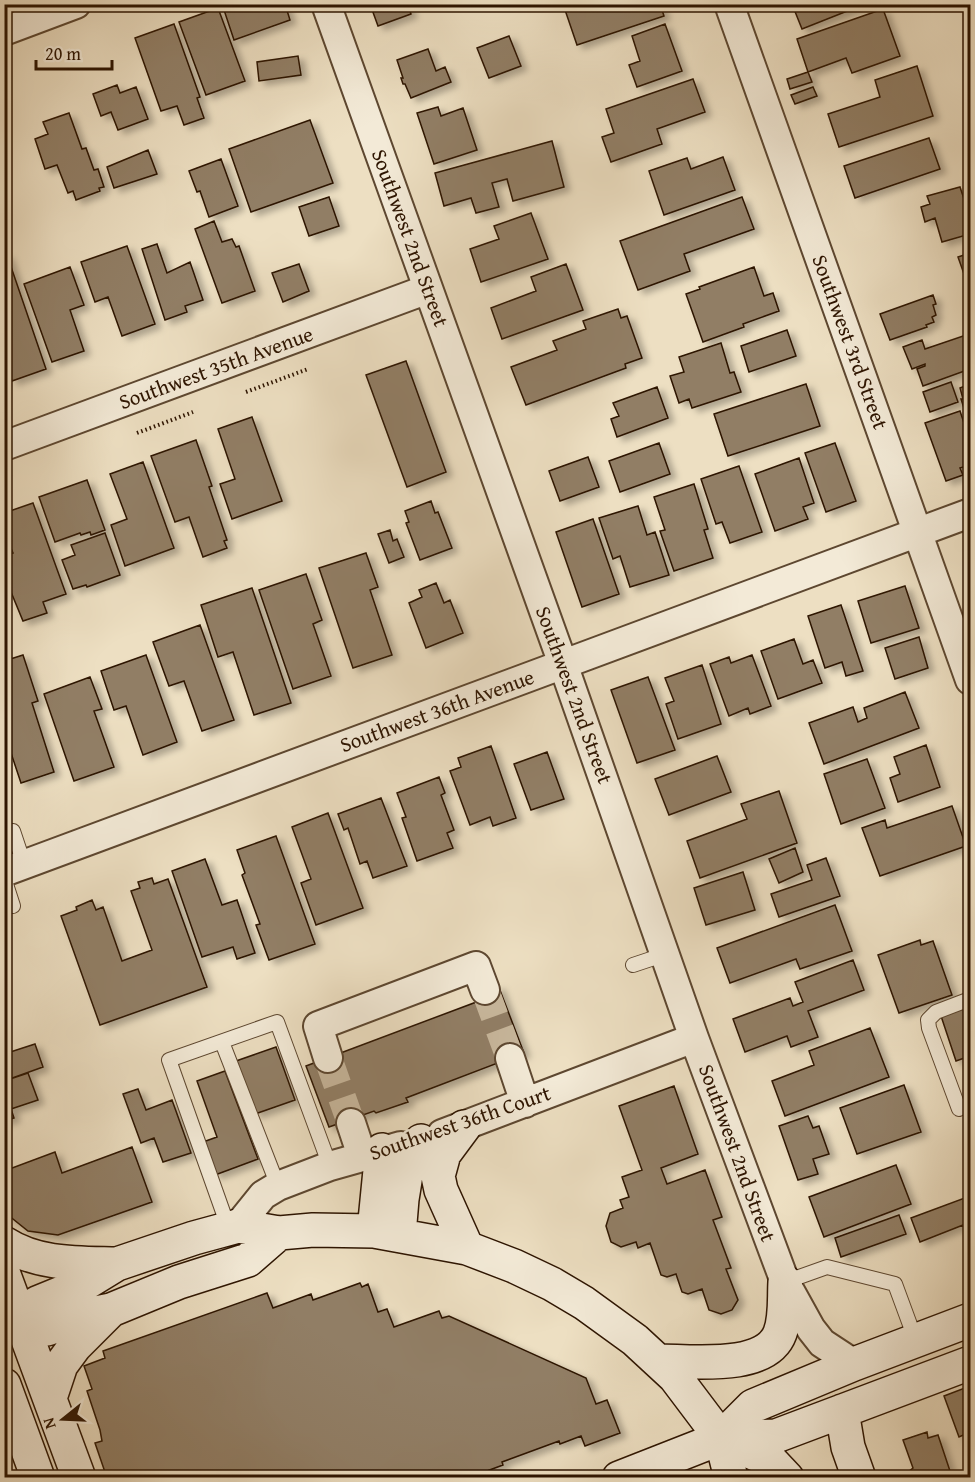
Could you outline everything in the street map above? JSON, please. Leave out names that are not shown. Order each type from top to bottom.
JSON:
[{"type":"street","points":[[4,31],[76,4]]},
{"type":"street","name":"Southwest 2nd Street","points":[[326,4],[563,664],[694,1038],[785,1282],[811,1329],[822,1343],[854,1364]]},
{"type":"street","name":"Southwest 3rd Street","points":[[729,4],[970,680]]},
{"type":"street","name":"Southwest 35th Avenue","points":[[4,446],[428,289]]},
{"type":"street","name":"Southwest 36th Avenue","points":[[11,871],[970,513]]},
{"type":"street","points":[[328,1058],[318,1026],[476,966],[485,990]]},
{"type":"street","name":"Southwest 36th Court","points":[[233,1228],[263,1195],[278,1186],[330,1166],[464,1127],[694,1038]]},
{"type":"street","points":[[510,1058],[525,1103]]},
{"type":"street","points":[[351,1123],[372,1153],[387,1233]]},
{"type":"street","points":[[464,1127],[444,1154],[438,1176],[441,1190],[466,1248]]},
{"type":"street","points":[[387,1233],[402,1199],[408,1162],[421,1141]]},
{"type":"street","points":[[13,1326],[37,1303],[86,1283],[117,1264],[194,1238],[233,1228],[279,1233],[323,1230],[387,1233],[466,1248],[514,1266],[576,1298],[612,1322],[659,1361],[675,1377],[721,1437],[731,1478]]},
{"type":"street","points":[[13,1326],[47,1329],[82,1316],[111,1310],[179,1282],[248,1260],[279,1233]]},
{"type":"street","points":[[4,1243],[33,1257],[64,1262],[117,1264]]},
{"type":"street","points":[[4,1275],[13,1326],[50,1398],[79,1478]]},
{"type":"street","points":[[659,1361],[744,1360],[759,1354],[771,1346],[780,1335],[784,1316],[785,1282]]},
{"type":"street","points":[[50,1398],[61,1365],[75,1346],[111,1310]]},
{"type":"street","points":[[721,1437],[753,1406],[854,1364],[970,1320]]},
{"type":"street","points":[[619,1478],[721,1437],[776,1436],[970,1363]]},
{"type":"street","points":[[4,1385],[38,1478]]},
{"type":"street","points":[[842,1411],[848,1447],[859,1478]]},
{"type":"street","points":[[721,1437],[771,1461],[787,1478]]},
{"type":"lane","points":[[13,831],[11,871],[13,906]]},
{"type":"lane","points":[[633,965],[666,954]]},
{"type":"lane","points":[[959,1109],[928,1020],[936,1012],[970,999]]},
{"type":"lane","points":[[233,1228],[169,1060],[277,1022],[330,1166]]},
{"type":"lane","points":[[222,1042],[278,1186]]},
{"type":"lane","points":[[785,1282],[827,1267],[895,1284],[916,1341]]},
{"type":"path","points":[[246,392],[308,369]]},
{"type":"path","points":[[137,433],[193,412]]},
{"type":"building","points":[[230,4],[285,4],[290,20],[234,40],[223,7]]},
{"type":"building","points":[[370,4],[408,4],[411,14],[378,26]]},
{"type":"building","points":[[563,4],[660,4],[664,16],[577,45]]},
{"type":"building","points":[[792,4],[865,4],[802,29]]},
{"type":"building","points":[[218,8],[245,81],[206,95],[179,22]]},
{"type":"building","points":[[883,9],[900,56],[852,73],[846,58],[808,72],[797,39]]},
{"type":"building","points":[[174,24],[200,97],[197,98],[204,118],[184,125],[177,106],[161,111],[135,38]]},
{"type":"building","points":[[665,24],[682,71],[637,87],[629,65],[640,61],[632,36]]},
{"type":"building","points":[[509,36],[521,66],[489,78],[477,48]]},
{"type":"building","points":[[428,49],[436,71],[445,67],[451,82],[411,98],[403,84],[397,60]]},
{"type":"building","points":[[298,56],[301,75],[259,81],[257,62]]},
{"type":"building","points":[[917,66],[933,116],[839,147],[828,114],[880,97],[875,80]]},
{"type":"building","points":[[808,72],[812,82],[790,89],[787,79]]},
{"type":"building","points":[[693,79],[705,112],[657,129],[662,144],[611,162],[602,137],[614,133],[606,109]]},
{"type":"building","points":[[117,85],[120,93],[136,87],[148,119],[118,130],[111,112],[101,116],[93,94]]},
{"type":"building","points":[[813,87],[817,96],[795,104],[791,95]]},
{"type":"building","points":[[438,107],[441,116],[463,108],[477,150],[434,164],[417,113]]},
{"type":"building","points":[[69,113],[82,149],[86,148],[94,170],[98,169],[104,187],[99,188],[100,191],[76,200],[73,191],[68,193],[57,165],[45,169],[35,139],[48,134],[43,122]]},
{"type":"building","points":[[310,120],[333,183],[251,212],[229,149]]},
{"type":"building","points":[[929,138],[940,169],[855,198],[844,166]]},
{"type":"building","points":[[552,141],[564,187],[513,201],[507,179],[492,183],[499,207],[476,213],[471,198],[444,206],[435,173]]},
{"type":"building","points":[[148,150],[157,174],[114,188],[107,167]]},
{"type":"building","points":[[723,157],[735,190],[664,215],[649,171],[687,158],[691,169]]},
{"type":"building","points":[[221,159],[238,206],[209,217],[200,191],[197,192],[189,171]]},
{"type":"building","points":[[960,187],[964,199],[970,197],[970,234],[942,242],[935,218],[925,222],[921,207],[930,204],[927,196]]},
{"type":"building","points":[[329,197],[339,226],[309,236],[299,207]]},
{"type":"building","points":[[742,197],[754,229],[684,254],[690,271],[638,290],[620,241]]},
{"type":"building","points":[[531,213],[548,259],[481,282],[470,249],[499,239],[494,226]]},
{"type":"building","points":[[214,221],[222,242],[232,239],[236,247],[239,246],[255,291],[222,303],[195,229]]},
{"type":"building","points":[[157,244],[167,273],[190,262],[203,300],[185,306],[187,312],[165,320],[142,249]]},
{"type":"building","points":[[127,246],[155,324],[122,336],[108,297],[95,302],[81,262]]},
{"type":"building","points":[[970,253],[970,291],[958,257]]},
{"type":"building","points":[[4,255],[7,255],[46,369],[12,381],[4,360]]},
{"type":"building","points":[[299,264],[309,291],[283,302],[272,273]]},
{"type":"building","points":[[566,264],[583,310],[502,339],[491,308],[536,291],[531,277]]},
{"type":"building","points":[[70,267],[84,305],[70,310],[84,351],[52,362],[24,284]]},
{"type":"building","points":[[754,267],[764,296],[773,293],[779,311],[703,342],[686,294]]},
{"type":"building","points":[[933,295],[936,304],[933,305],[936,315],[932,317],[934,322],[926,325],[927,327],[890,340],[880,314]]},
{"type":"building","points":[[618,309],[621,318],[627,316],[642,358],[625,364],[626,368],[526,405],[511,367],[557,350],[553,341],[586,329],[583,321]]},
{"type":"building","points":[[787,330],[796,356],[749,372],[741,346]]},
{"type":"building","points":[[969,334],[970,369],[923,386],[917,369],[925,364],[912,369],[903,347],[922,340],[925,349]]},
{"type":"building","points":[[721,343],[730,373],[734,372],[741,392],[692,408],[689,399],[679,403],[670,376],[684,372],[679,357]]},
{"type":"building","points":[[406,361],[446,472],[407,487],[366,375]]},
{"type":"building","points":[[951,382],[958,402],[930,412],[923,392]]},
{"type":"building","points":[[806,384],[820,426],[728,456],[714,414]]},
{"type":"building","points":[[970,384],[970,427],[960,388]]},
{"type":"building","points":[[657,387],[668,418],[617,437],[611,419],[619,416],[613,403]]},
{"type":"building","points":[[960,411],[970,450],[970,465],[960,468],[963,475],[946,481],[925,423]]},
{"type":"building","points":[[252,417],[282,501],[232,519],[220,484],[235,479],[218,429]]},
{"type":"building","points":[[196,440],[227,540],[224,541],[227,548],[203,557],[189,517],[175,522],[151,456]]},
{"type":"building","points":[[659,443],[670,474],[620,492],[609,461]]},
{"type":"building","points":[[835,443],[856,501],[826,512],[805,453]]},
{"type":"building","points":[[588,457],[599,487],[560,501],[549,471]]},
{"type":"building","points":[[799,458],[814,503],[803,507],[808,519],[775,531],[755,474]]},
{"type":"building","points":[[143,462],[174,548],[125,566],[111,525],[127,519],[110,474]]},
{"type":"building","points":[[739,466],[762,532],[730,543],[722,522],[716,524],[701,479]]},
{"type":"building","points":[[87,480],[105,530],[91,535],[90,532],[81,535],[80,533],[55,542],[39,497]]},
{"type":"building","points":[[694,484],[708,529],[704,530],[713,558],[674,571],[660,531],[665,530],[654,497]]},
{"type":"building","points":[[431,501],[435,513],[438,512],[452,548],[420,560],[406,523],[409,522],[405,511]]},
{"type":"building","points":[[33,503],[66,594],[43,602],[47,613],[23,621],[4,575],[4,556],[13,553],[4,531],[4,513]]},
{"type":"building","points":[[638,506],[647,535],[655,532],[669,575],[630,587],[620,556],[613,559],[599,518]]},
{"type":"building","points":[[593,519],[619,594],[582,607],[556,532]]},
{"type":"building","points":[[390,530],[393,541],[397,539],[404,557],[389,563],[378,534]]},
{"type":"building","points":[[105,533],[120,575],[87,587],[86,585],[73,589],[62,560],[75,555],[71,545]]},
{"type":"building","points":[[366,553],[378,587],[370,590],[392,655],[353,668],[319,568]]},
{"type":"building","points":[[306,574],[322,620],[313,624],[331,676],[293,689],[259,590]]},
{"type":"building","points":[[436,583],[444,603],[450,600],[463,633],[426,648],[409,603],[422,597],[419,590]]},
{"type":"building","points":[[905,586],[919,628],[871,643],[858,601]]},
{"type":"building","points":[[252,588],[291,703],[254,715],[233,652],[218,657],[201,605]]},
{"type":"building","points":[[841,605],[863,671],[846,676],[842,662],[825,668],[808,616]]},
{"type":"building","points":[[200,625],[234,720],[202,731],[184,681],[169,686],[153,642]]},
{"type":"building","points":[[919,637],[928,668],[895,679],[885,648]]},
{"type":"building","points":[[794,639],[803,664],[813,660],[822,683],[778,699],[761,651]]},
{"type":"building","points":[[23,655],[38,701],[32,703],[54,772],[21,783],[4,732],[4,661]]},
{"type":"building","points":[[146,655],[177,742],[143,755],[126,706],[114,710],[101,671]]},
{"type":"building","points":[[752,655],[771,706],[750,714],[748,708],[729,716],[710,664],[729,657],[731,663]]},
{"type":"building","points":[[702,665],[721,724],[678,739],[666,704],[674,701],[665,678]]},
{"type":"building","points":[[90,677],[102,709],[94,711],[114,767],[74,781],[44,694]]},
{"type":"building","points":[[648,677],[675,750],[637,763],[611,690]]},
{"type":"building","points":[[905,692],[919,728],[824,764],[809,723],[853,707],[858,722],[867,718],[864,708]]},
{"type":"building","points":[[926,745],[940,787],[898,802],[890,778],[900,774],[894,757]]},
{"type":"building","points":[[491,746],[516,818],[493,826],[490,817],[470,825],[450,771],[461,767],[458,758]]},
{"type":"building","points":[[547,752],[564,799],[531,810],[514,764]]},
{"type":"building","points":[[717,756],[731,792],[669,815],[655,779]]},
{"type":"building","points":[[867,759],[885,808],[841,824],[824,774]]},
{"type":"building","points":[[439,777],[445,793],[441,795],[454,830],[447,833],[453,848],[417,861],[402,818],[406,817],[397,793]]},
{"type":"building","points":[[779,791],[797,843],[700,878],[687,841],[747,819],[741,804]]},
{"type":"building","points":[[381,798],[407,866],[373,878],[367,861],[360,864],[348,828],[344,830],[338,814]]},
{"type":"building","points":[[952,806],[966,846],[880,876],[862,828],[885,820],[887,828]]},
{"type":"building","points":[[328,813],[363,908],[316,925],[301,883],[311,879],[292,827]]},
{"type":"building","points":[[276,836],[315,944],[269,960],[256,925],[260,924],[242,875],[245,873],[237,850]]},
{"type":"building","points":[[795,848],[803,872],[779,883],[769,859]]},
{"type":"building","points":[[826,858],[840,896],[779,917],[771,894],[812,880],[807,865]]},
{"type":"building","points":[[205,859],[222,905],[237,900],[255,953],[237,959],[233,947],[202,957],[172,871]]},
{"type":"building","points":[[743,872],[755,910],[706,925],[694,888]]},
{"type":"building","points":[[152,878],[154,884],[168,879],[207,987],[100,1025],[61,916],[77,910],[76,907],[92,900],[96,910],[103,907],[122,961],[152,950],[131,891],[140,888],[138,882]]},
{"type":"building","points":[[835,905],[852,951],[800,969],[796,959],[730,983],[717,948]]},
{"type":"building","points":[[920,940],[921,945],[933,941],[952,995],[899,1013],[878,955]]},
{"type":"building","points":[[853,960],[864,990],[808,1011],[818,1037],[791,1047],[787,1036],[745,1052],[733,1019],[790,998],[793,1006],[803,1002],[795,982]]},
{"type":"building","points":[[498,985],[524,1053],[406,1098],[408,1102],[329,1127],[306,1066],[479,1001]]},
{"type":"building","points":[[970,1006],[970,1056],[956,1061],[941,1016]]},
{"type":"building","points":[[870,1028],[889,1077],[785,1116],[772,1081],[814,1065],[809,1051]]},
{"type":"building","points":[[35,1044],[43,1067],[4,1081],[4,1054]]},
{"type":"building","points":[[276,1047],[295,1100],[255,1114],[236,1061]]},
{"type":"building","points":[[225,1071],[258,1159],[215,1175],[203,1142],[217,1137],[197,1081]]},
{"type":"building","points":[[28,1073],[38,1100],[11,1109],[14,1118],[4,1121],[4,1081]]},
{"type":"building","points":[[904,1085],[921,1132],[857,1154],[840,1108]]},
{"type":"building","points":[[674,1086],[698,1154],[661,1168],[667,1184],[705,1170],[722,1217],[713,1220],[731,1268],[726,1269],[738,1300],[732,1310],[721,1314],[709,1310],[702,1289],[688,1294],[682,1292],[676,1274],[667,1277],[661,1275],[650,1243],[638,1248],[636,1242],[621,1247],[611,1242],[606,1226],[610,1213],[623,1208],[620,1200],[629,1197],[622,1177],[642,1170],[619,1106]]},
{"type":"building","points":[[138,1089],[146,1110],[172,1100],[191,1153],[163,1162],[154,1138],[141,1143],[123,1094]]},
{"type":"building","points":[[808,1116],[813,1128],[819,1126],[829,1154],[813,1159],[818,1174],[798,1180],[779,1126]]},
{"type":"building","points":[[132,1147],[152,1202],[58,1235],[28,1231],[4,1210],[4,1171],[55,1152],[62,1173]]},
{"type":"building","points":[[896,1165],[911,1204],[824,1237],[809,1197]]},
{"type":"building","points":[[970,1196],[970,1228],[965,1230],[963,1225],[920,1242],[911,1218]]},
{"type":"building","points":[[899,1215],[906,1234],[841,1257],[835,1238]]},
{"type":"building","points":[[360,1283],[362,1287],[368,1284],[378,1312],[387,1309],[394,1327],[439,1311],[442,1318],[449,1316],[586,1378],[596,1404],[607,1400],[620,1433],[585,1446],[581,1436],[560,1444],[559,1441],[502,1462],[503,1465],[468,1478],[107,1478],[95,1443],[102,1441],[87,1391],[92,1389],[84,1366],[105,1358],[103,1351],[267,1293],[273,1308],[311,1294],[313,1300]]},
{"type":"building","points":[[970,1386],[970,1432],[959,1437],[944,1396]]},
{"type":"building","points":[[927,1432],[928,1438],[938,1435],[951,1474],[941,1478],[910,1478],[908,1472],[913,1468],[903,1440]]},
{"type":"tunnel","points":[[485,990],[510,1058]]},
{"type":"tunnel","points":[[328,1058],[351,1123]]}]
